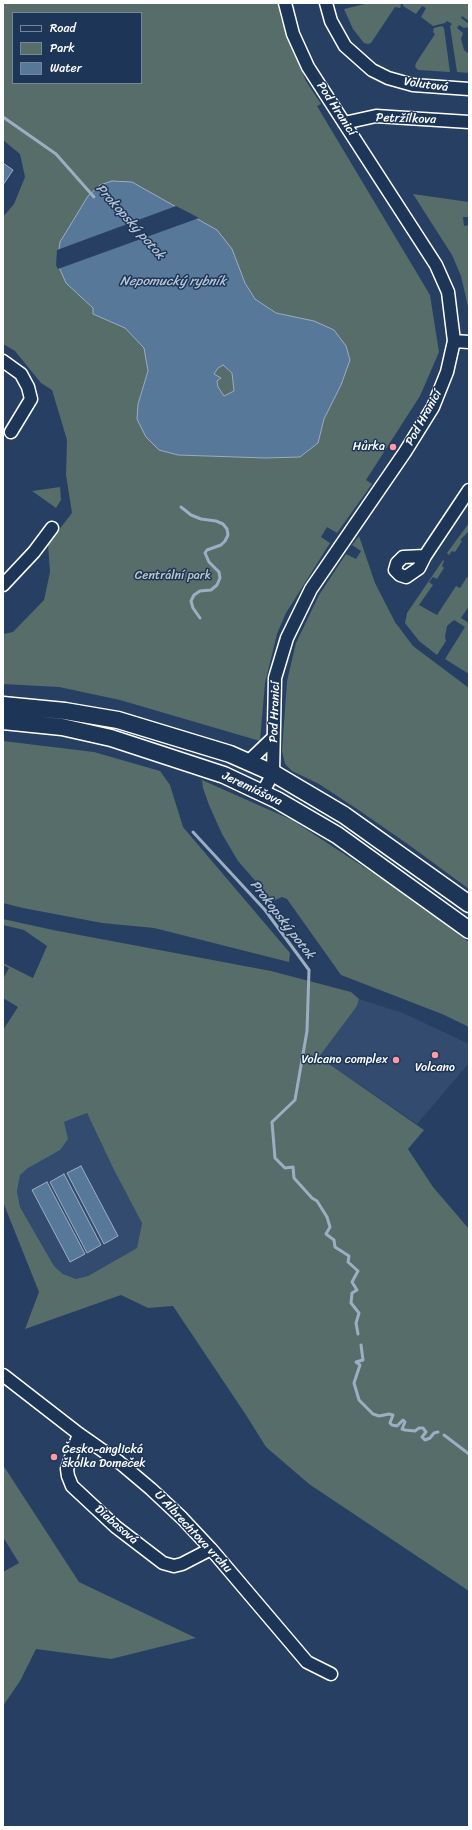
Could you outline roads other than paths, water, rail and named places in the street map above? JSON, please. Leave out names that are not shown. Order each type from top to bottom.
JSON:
[{"type":"main road","name":"Jeremiášova","points":[[3,705],[65,711],[118,720],[230,754],[273,773],[344,815],[469,904]]},
{"type":"main road","name":"Jeremiášova","points":[[3,721],[62,727],[112,738],[224,775],[263,792],[338,835],[469,930]]},
{"type":"street","name":"Pod Hranicí","points":[[263,792],[273,773],[275,678],[287,638],[311,589],[405,452],[433,407],[447,372],[454,341],[448,292],[436,265],[377,171],[308,67],[293,34],[285,3]]},
{"type":"street","name":"Volutová","points":[[326,3],[331,21],[345,46],[372,70],[388,78],[413,85],[469,89]]},
{"type":"street","name":"Petržílkova","points":[[344,123],[376,116],[469,122]]},
{"type":"street","points":[[454,341],[469,342]]},
{"type":"street","points":[[3,361],[21,374],[28,387],[31,399],[11,432]]},
{"type":"street","points":[[425,556],[469,490]]},
{"type":"street","points":[[3,585],[34,552],[52,528]]},
{"type":"street","points":[[248,762],[273,738]]},
{"type":"street","name":"U Albrechtova vrchu","points":[[3,1375],[79,1434],[119,1462],[152,1489],[211,1549],[307,1662],[330,1674]]},
{"type":"street","name":"Diabasová","points":[[79,1434],[67,1469],[68,1476],[72,1486],[116,1527],[163,1563],[174,1566],[182,1564],[211,1549]]},
{"type":"water","points":[[3,163],[13,170],[3,185]]},
{"type":"water","name":"Nepomucký rybník","points":[[112,181],[132,182],[217,230],[232,249],[245,283],[255,299],[276,313],[314,321],[334,330],[346,346],[350,360],[341,385],[324,419],[318,443],[300,457],[265,458],[178,455],[159,450],[146,437],[137,419],[138,404],[148,371],[144,348],[125,328],[93,314],[93,308],[66,283],[57,263],[60,242],[88,196],[100,185]],"holes":[[[223,365],[232,373],[234,391],[224,396],[218,387],[217,381],[221,378],[214,374],[218,368]]]},
{"type":"water","points":[[81,1166],[118,1236],[104,1244],[67,1173]]},
{"type":"water","points":[[64,1174],[101,1245],[87,1253],[50,1182]]},
{"type":"water","points":[[47,1182],[85,1254],[70,1262],[32,1190]]},
{"type":"waterway","name":"Prokopský potok","points":[[3,117],[56,154],[94,197]]},
{"type":"waterway","points":[[181,507],[191,515],[201,519],[216,521],[223,524],[227,529],[228,535],[225,541],[221,545],[207,550],[205,553],[209,562],[219,572],[220,578],[217,585],[211,590],[200,591],[194,595],[191,601],[193,608],[200,618]]},
{"type":"waterway","name":"Prokopský potok","points":[[193,832],[265,910],[309,970],[307,1031],[295,1100],[272,1122],[275,1158],[285,1168],[293,1167],[294,1178],[312,1198],[317,1201],[327,1217],[330,1227],[326,1234],[334,1240],[335,1247],[349,1256],[348,1262],[358,1271],[352,1282],[357,1290],[352,1293],[351,1303],[359,1313],[356,1323],[358,1334]]},
{"type":"waterway","name":"Prokopský potok","points":[[361,1345],[363,1360],[356,1362],[360,1365],[354,1383],[359,1400],[373,1414],[379,1416],[389,1414],[393,1415],[390,1423],[392,1425],[397,1426],[403,1420],[405,1422],[402,1429],[415,1431],[419,1428],[423,1428],[426,1432],[422,1437],[425,1440],[430,1438],[434,1433],[438,1432]]},
{"type":"waterway","name":"Prokopský potok","points":[[444,1435],[469,1454]]},
{"type":"place","name":"Hůrka","points":[[393,447]]},
{"type":"place","name":"Volcano","points":[[435,1055]]},
{"type":"place","name":"Volcano complex","points":[[396,1060]]},
{"type":"place","name":"Česko-anglická školka Domeček","points":[[54,1457]]},
{"type":"park label","name":"Centrální park","points":[[173,576]]}]
